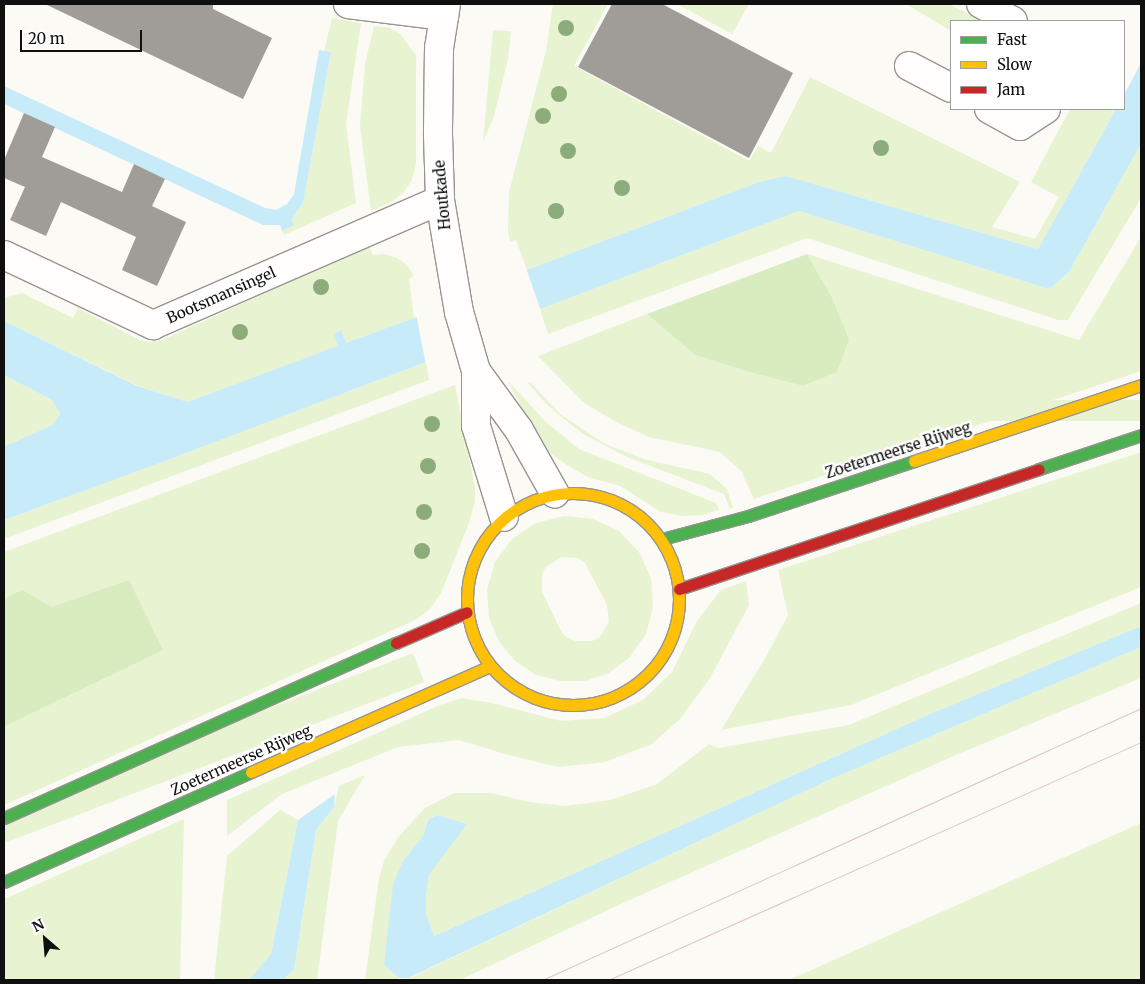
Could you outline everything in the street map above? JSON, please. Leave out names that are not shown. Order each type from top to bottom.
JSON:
[{"type":"main road","name":"Zoetermeerse Rijweg","points":[[662,539],[748,516],[1141,385]]},
{"type":"main road","points":[[679,589],[1141,435]]},
{"type":"main road","points":[[590,493],[607,498],[638,514],[662,539],[674,564],[679,589],[677,623],[664,654],[642,680],[613,697],[580,705],[547,702],[516,689],[490,666],[475,641],[467,612],[467,594],[474,560],[482,544],[504,517],[537,498],[555,494],[590,493]]},
{"type":"main road","points":[[4,818],[467,612]]},
{"type":"main road","name":"Zoetermeerse Rijweg","points":[[4,882],[490,666]]},
{"type":"street","name":"Houtkade","points":[[348,4],[445,10],[439,48],[438,135],[440,200],[459,312],[474,367],[476,426],[504,517]]},
{"type":"street","points":[[981,4],[1011,20]]},
{"type":"street","points":[[909,66],[950,87]]},
{"type":"street","points":[[991,110],[1020,126],[1044,110]]},
{"type":"street","name":"Bootsmansingel","points":[[4,255],[153,325],[440,200]]},
{"type":"street","name":"Houtkade","points":[[474,367],[519,430],[555,494]]},
{"type":"green space","points":[[553,4],[608,4],[574,66],[749,161],[758,146],[771,153],[810,77],[1020,182],[992,227],[1035,239],[1059,197],[1031,182],[1069,110],[1115,110],[1038,249],[786,176],[759,182],[527,270],[516,240],[510,242],[508,231],[509,192],[546,51]]},
{"type":"green space","points":[[677,4],[749,4],[732,34]]},
{"type":"green space","points":[[906,4],[949,4],[980,20],[950,20],[950,30]]},
{"type":"green space","points":[[332,18],[361,23],[346,124],[356,203],[284,235],[282,231],[294,225],[292,219],[303,203],[331,52],[324,51]]},
{"type":"green space","points":[[374,26],[390,28],[401,35],[416,55],[416,164],[412,180],[404,192],[393,201],[371,211],[360,126],[365,64]]},
{"type":"green space","points":[[493,30],[511,31],[508,59],[494,116],[483,142]]},
{"type":"green space","points":[[1141,144],[1141,198],[1068,320],[1058,320],[807,238],[548,334],[540,309],[799,211],[1049,289],[1069,272]]},
{"type":"green space","points":[[1141,237],[1141,371],[754,499],[741,471],[720,452],[649,437],[616,422],[583,402],[538,356],[647,314],[695,355],[803,386],[836,372],[831,296],[807,254],[1079,340]]},
{"type":"green space","points":[[369,246],[373,255],[385,254],[397,258],[407,265],[414,276],[409,279],[414,318],[346,343],[341,331],[339,346],[188,402],[138,386],[4,321],[4,298],[22,293],[73,318],[78,308],[140,340],[151,342],[162,340]]},
{"type":"green space","points":[[807,254],[831,296],[849,339],[837,372],[803,386],[695,355],[647,314]]},
{"type":"green space","points":[[426,362],[429,380],[4,539],[4,520]]},
{"type":"green space","points":[[4,375],[52,400],[60,412],[54,424],[4,447]]},
{"type":"green space","points":[[508,381],[546,422],[579,449],[716,503],[719,510],[702,515],[682,516],[661,512],[620,486],[588,477],[570,467],[550,453],[535,433]]},
{"type":"green space","points":[[530,382],[560,414],[605,444],[647,460],[710,474],[727,489],[733,508],[730,509],[724,494],[627,457],[583,434],[547,405],[528,383]]},
{"type":"green space","points":[[455,385],[475,488],[475,501],[469,523],[441,593],[430,609],[415,620],[4,805],[4,552]]},
{"type":"green space","points":[[745,400],[1141,400],[1141,421],[745,421]]},
{"type":"green space","points":[[1141,452],[1141,587],[851,705],[721,730],[767,655],[788,615],[778,570]]},
{"type":"green space","points":[[564,516],[593,519],[619,531],[639,552],[651,578],[653,607],[646,634],[629,658],[609,673],[585,681],[560,681],[536,675],[515,661],[499,642],[489,618],[487,590],[495,562],[512,539],[536,523]],"holes":[[[561,557],[578,558],[585,563],[607,605],[609,622],[600,637],[592,641],[575,641],[566,637],[561,631],[542,592],[542,574],[546,567]]]},
{"type":"green space","points":[[129,580],[163,650],[5,726],[4,603],[8,597],[22,590],[52,607]]},
{"type":"green space","points":[[746,581],[749,605],[710,678],[680,719],[652,744],[605,762],[558,767],[459,740],[398,747],[282,794],[227,836],[227,800],[440,705],[462,698],[492,703],[561,721],[604,718],[643,700],[672,672],[697,621],[721,590]]},
{"type":"green space","points":[[1141,603],[1141,626],[928,715],[434,936],[426,914],[429,875],[466,824],[437,815],[428,820],[423,836],[403,861],[385,965],[399,978],[396,980],[365,980],[379,878],[384,861],[399,836],[425,808],[454,793],[491,793],[529,802],[565,806],[611,800],[657,784],[709,744],[718,748],[849,725]]},
{"type":"green space","points":[[1141,647],[1141,678],[956,755],[625,902],[460,980],[405,980],[831,779]]},
{"type":"green space","points":[[413,653],[424,682],[6,842],[4,838],[4,810]]},
{"type":"green space","points":[[365,775],[338,821],[317,980],[282,980],[294,970],[316,830],[334,807],[339,786]]},
{"type":"green space","points":[[280,810],[298,820],[271,954],[249,980],[214,980],[227,856]]},
{"type":"green space","points":[[184,819],[180,980],[4,980],[4,899]]},
{"type":"green space","points":[[1141,823],[1141,980],[788,980],[807,972]]},
{"type":"water","points":[[319,50],[331,52],[303,203],[292,219],[294,225],[282,231],[280,225],[263,225],[4,104],[4,86],[265,208],[276,210],[287,204],[294,194]]},
{"type":"water","points":[[1141,63],[1141,144],[1069,272],[1049,289],[799,211],[540,309],[426,362],[4,520],[4,447],[54,424],[60,413],[52,400],[4,375],[4,321],[137,386],[188,402],[338,346],[334,334],[341,330],[346,343],[414,318],[527,270],[759,182],[786,176],[1038,249],[1115,110],[1125,110],[1125,93]]},
{"type":"water","points":[[1141,626],[1141,647],[831,779],[408,978],[399,978],[384,965],[393,884],[403,861],[423,836],[428,820],[437,815],[467,824],[429,875],[426,914],[434,936],[928,715]]},
{"type":"water","points":[[335,794],[334,807],[316,830],[294,970],[282,980],[249,980],[271,954],[298,820]]},
{"type":"pier","points":[[526,268],[541,311],[426,365],[416,314]]},
{"type":"building","points":[[45,4],[213,4],[213,9],[272,38],[243,99]]},
{"type":"building","points":[[612,4],[662,4],[793,73],[749,158],[578,67]]},
{"type":"building","points":[[24,113],[55,127],[42,157],[122,192],[134,164],[165,179],[152,206],[186,222],[157,286],[122,270],[136,237],[61,202],[46,236],[10,220],[25,187],[4,178],[4,160]]},
{"type":"tram line","points":[[542,980],[1141,708]]},
{"type":"tram line","points":[[608,980],[1141,742]]},
{"type":"traffic: fast","points":[[1039,469],[1141,435]]},
{"type":"traffic: fast","points":[[662,539],[748,516],[914,461]]},
{"type":"traffic: fast","points":[[4,818],[396,643]]},
{"type":"traffic: fast","points":[[4,882],[251,772]]},
{"type":"traffic: slow","points":[[914,461],[1141,385]]},
{"type":"traffic: slow","points":[[563,493],[583,493],[604,497],[623,505],[641,517],[655,531],[667,549],[675,568],[679,599],[675,630],[667,649],[655,667],[641,681],[623,693],[604,701],[583,705],[563,705],[542,701],[523,693],[505,681],[491,667],[479,649],[471,630],[467,609],[467,589],[471,568],[479,549],[491,531],[505,517],[523,505],[542,497],[563,493]]},
{"type":"traffic: slow","points":[[251,772],[490,666]]},
{"type":"traffic: jam","points":[[679,589],[1039,469]]},
{"type":"traffic: jam","points":[[396,643],[467,612]]}]
